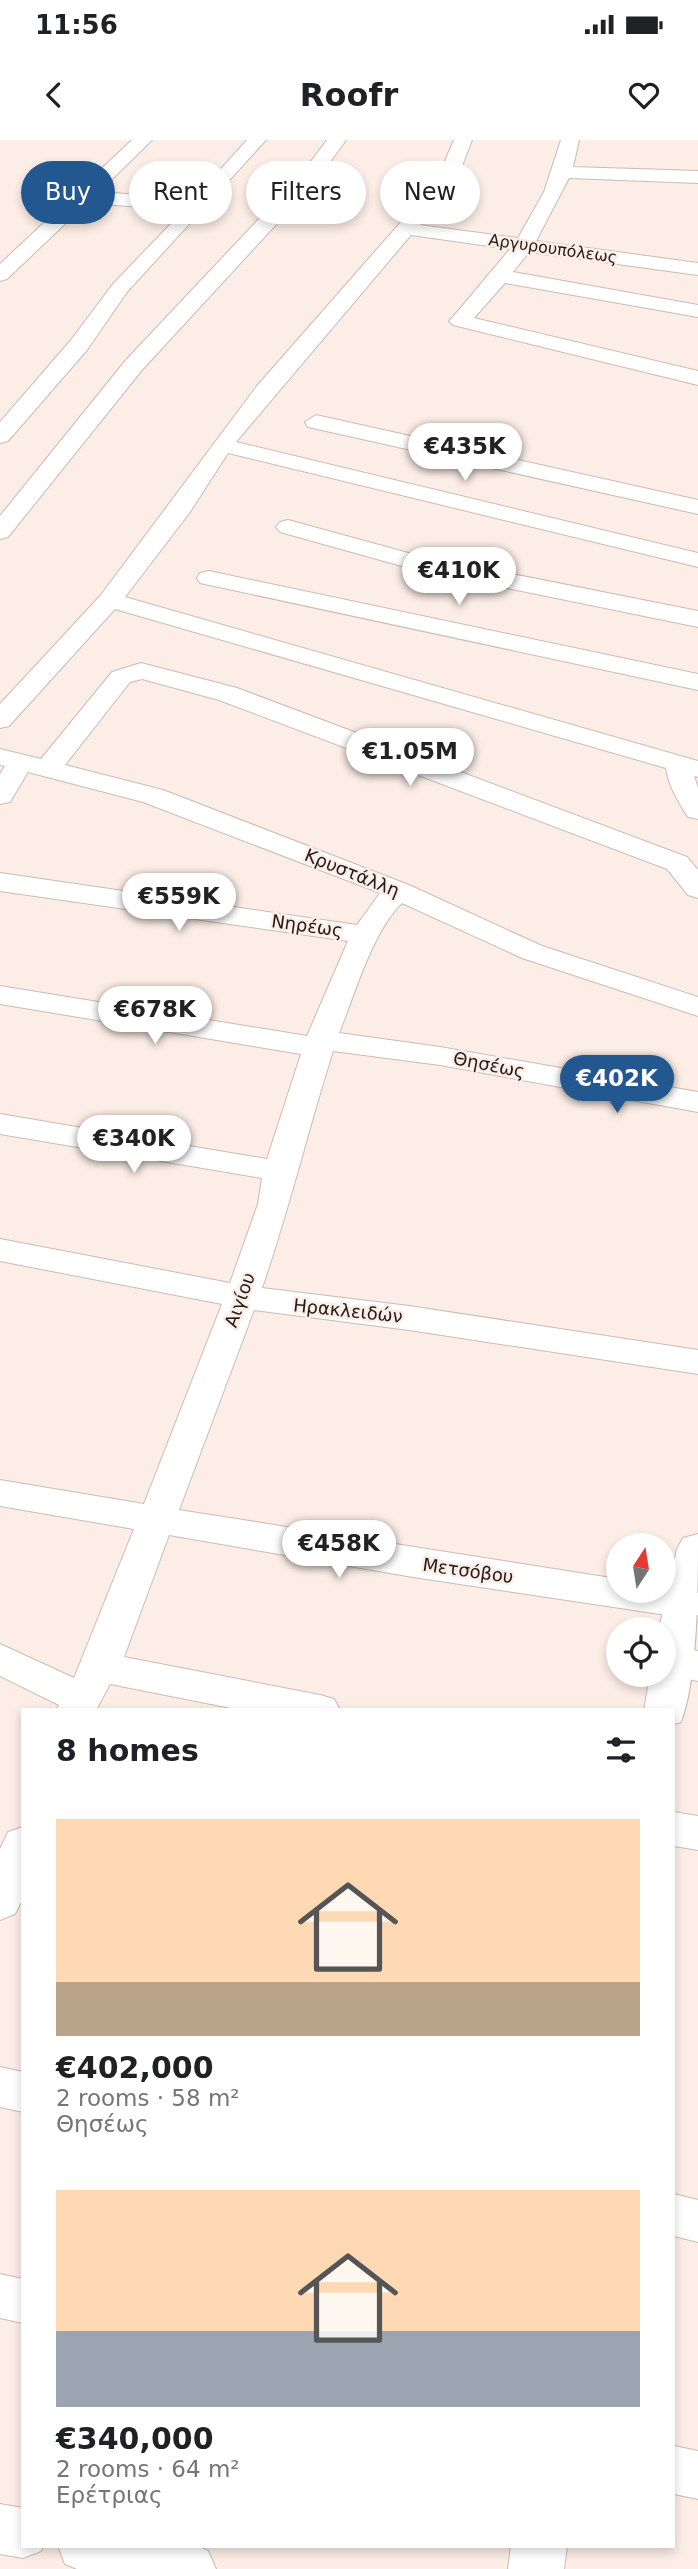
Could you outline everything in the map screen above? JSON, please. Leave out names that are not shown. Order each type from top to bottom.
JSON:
[{"type":"street","points":[[115,167],[143,140]]},
{"type":"street","points":[[232,168],[257,140]]},
{"type":"street","points":[[309,140],[336,141]]},
{"type":"street","points":[[0,720],[110,600],[182,508],[222,445],[265,391],[409,229],[444,184],[463,140]]},
{"type":"street","points":[[570,140],[564,173],[553,199],[526,243],[460,321],[698,378]]},
{"type":"street","points":[[0,532],[134,365],[310,176],[336,141]]},
{"type":"street","points":[[564,173],[698,177]]},
{"type":"street","points":[[0,275],[54,224]]},
{"type":"street","points":[[0,436],[79,345],[120,288],[181,224]]},
{"type":"street","name":"Αργυρουπόλεως","points":[[409,229],[526,243],[698,269]]},
{"type":"street","points":[[500,276],[698,311]]},
{"type":"street","points":[[0,402],[25,404]]},
{"type":"street","points":[[316,422],[698,508]]},
{"type":"street","points":[[222,445],[698,560]]},
{"type":"street","points":[[288,527],[409,561],[698,619]]},
{"type":"street","points":[[209,578],[698,682]]},
{"type":"street","points":[[110,600],[689,766],[682,784],[698,811]]},
{"type":"street","points":[[0,796],[22,763],[121,677],[133,671],[148,672],[228,694],[677,863],[698,889]]},
{"type":"street","name":"Κρυστάλλη","points":[[22,763],[153,796],[399,891],[532,952],[698,1007]]},
{"type":"street","name":"Νηρέως","points":[[0,882],[365,934]]},
{"type":"street","name":"Αιγίου","points":[[85,1692],[157,1520],[242,1297],[274,1205],[279,1171],[320,1044],[365,934],[384,905],[399,891]]},
{"type":"street","name":"Θησέως","points":[[0,995],[320,1044],[440,1056],[698,1102]]},
{"type":"street","points":[[0,1124],[279,1171]]},
{"type":"street","name":"Ηρακλειδών","points":[[0,1250],[242,1297],[409,1318],[698,1362]]},
{"type":"street","points":[[256,1258],[279,1283],[308,1307]]},
{"type":"street","name":"Μετσόβου","points":[[0,1493],[687,1604]]},
{"type":"street","points":[[667,1708],[685,1664],[687,1604],[698,1549]]},
{"type":"street","points":[[0,1660],[85,1692],[294,1708]]},
{"type":"street","points":[[675,1829],[698,1833]]},
{"type":"street","points":[[9,1894],[21,1851]]},
{"type":"street","points":[[0,2087],[21,2092]]},
{"type":"street","points":[[675,2215],[698,2221]]},
{"type":"street","points":[[0,2296],[21,2301]]},
{"type":"street","points":[[675,2470],[698,2475]]},
{"type":"street","points":[[0,2529],[21,2533]]},
{"type":"street","points":[[92,2548],[190,2569]]},
{"type":"street","points":[[536,2569],[539,2548]]}]
